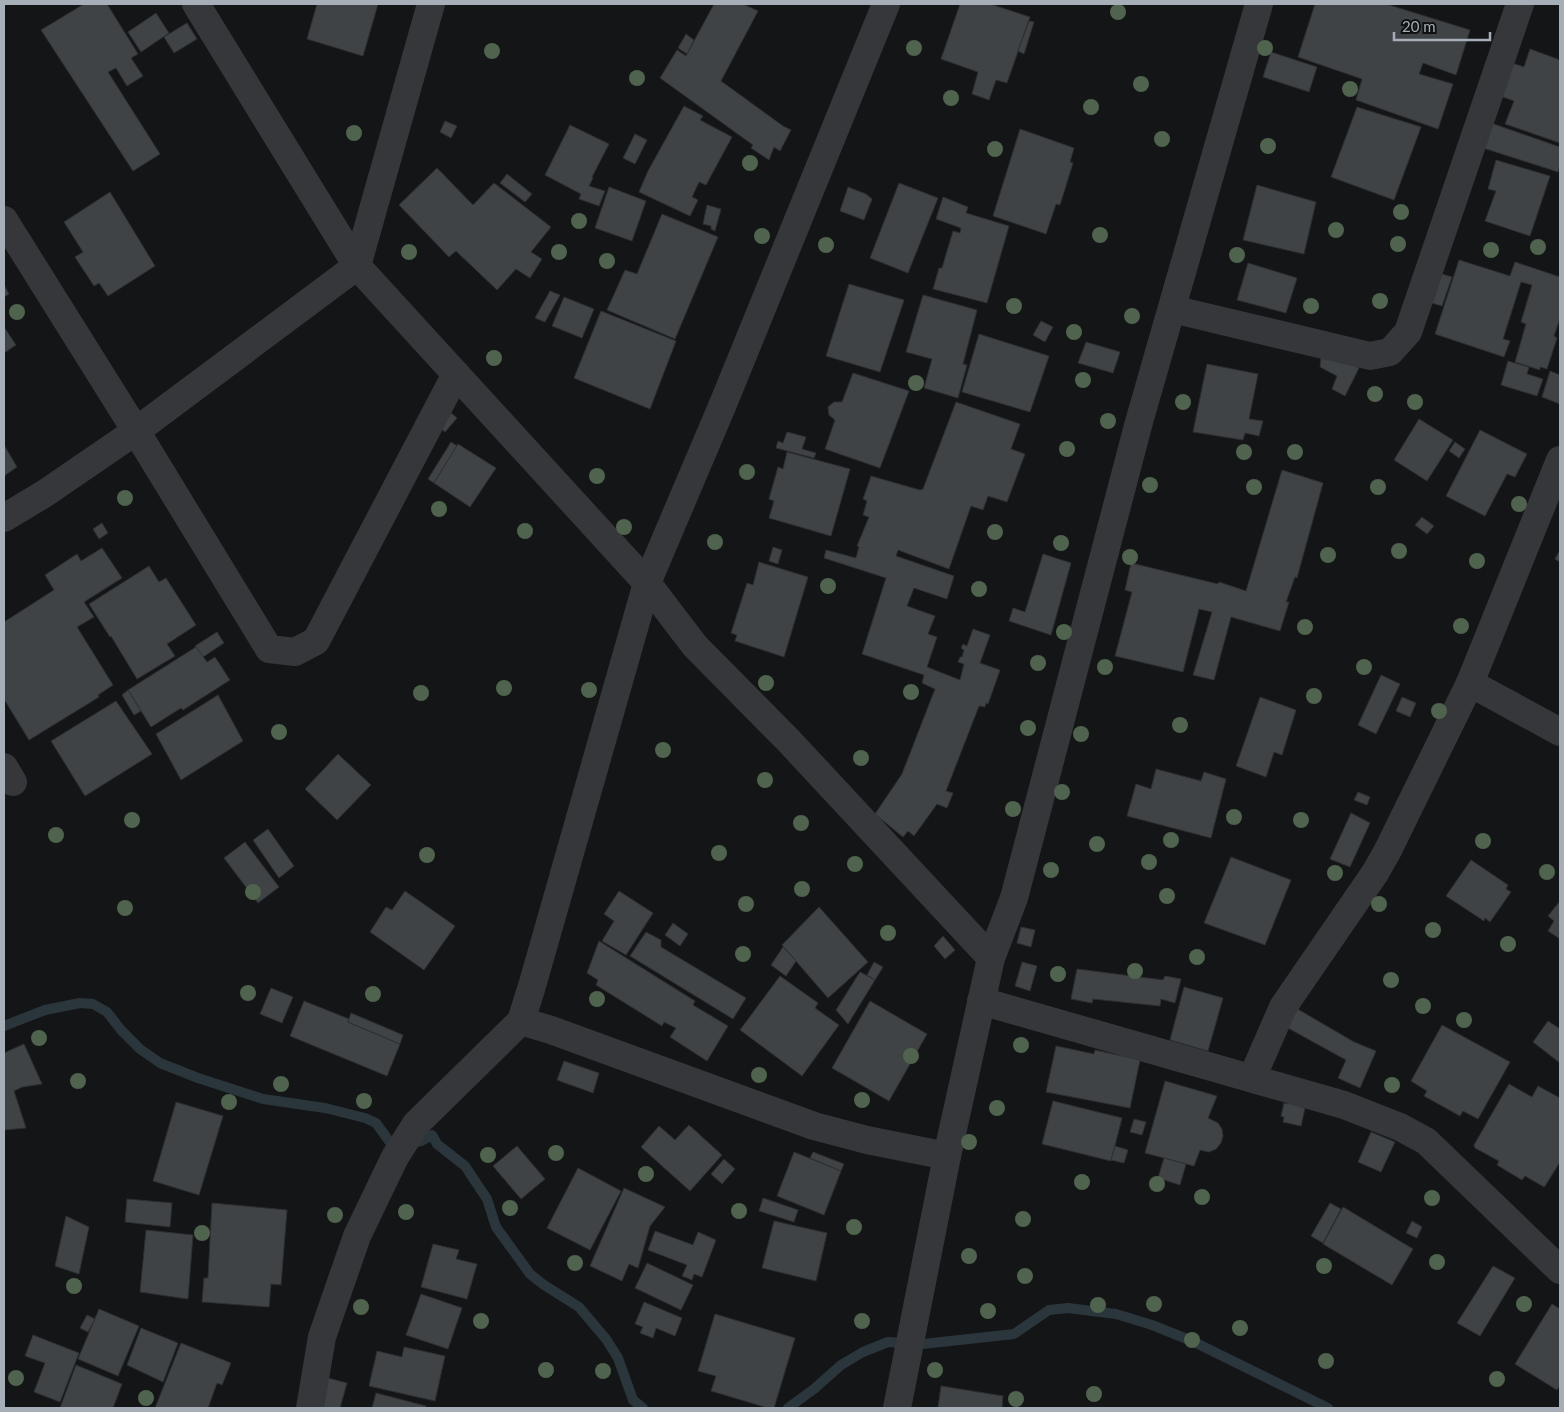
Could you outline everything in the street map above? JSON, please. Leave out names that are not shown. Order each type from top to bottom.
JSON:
[{"type":"street","points":[[196,4],[357,266],[647,583],[695,646],[788,740],[991,958]]},
{"type":"street","points":[[4,518],[44,494],[136,431],[357,266],[432,4]]},
{"type":"street","points":[[310,1408],[322,1337],[357,1236],[395,1157],[416,1124],[520,1021],[532,986],[647,583],[724,404],[886,4]]},
{"type":"street","points":[[897,1408],[947,1156],[991,958],[1014,898],[1139,422],[1259,4]]},
{"type":"street","points":[[1172,309],[1370,356],[1390,352],[1408,332],[1520,4]]},
{"type":"street","points":[[4,220],[269,649],[295,652],[316,641],[456,374]]},
{"type":"street","points":[[1252,1078],[1283,1007],[1375,874],[1387,852],[1470,683],[1560,460]]},
{"type":"street","points":[[1470,683],[1560,732]]},
{"type":"street","points":[[981,1001],[1344,1105],[1400,1127],[1426,1141],[1560,1270]]},
{"type":"street","points":[[520,1021],[551,1030],[814,1126],[867,1140],[947,1156]]},
{"type":"building","points":[[84,4],[107,4],[138,54],[131,58],[143,76],[127,86],[116,68],[108,72],[160,154],[133,171],[41,30]]},
{"type":"building","points":[[317,4],[378,4],[363,56],[307,39]]},
{"type":"building","points":[[714,4],[743,4],[758,11],[721,81],[791,130],[780,151],[774,147],[769,160],[751,148],[753,145],[660,78],[677,50],[686,56]]},
{"type":"building","points":[[960,4],[990,4],[1030,17],[1007,83],[996,80],[989,100],[972,94],[978,72],[941,59]]},
{"type":"building","points":[[1315,4],[1386,4],[1470,30],[1456,75],[1423,63],[1419,74],[1453,84],[1438,129],[1356,100],[1362,79],[1298,57]]},
{"type":"building","points":[[156,13],[169,33],[141,52],[128,32]]},
{"type":"building","points":[[1029,21],[1034,22],[1024,54],[1018,51]]},
{"type":"building","points":[[187,23],[197,39],[174,53],[164,37]]},
{"type":"building","points":[[686,34],[694,40],[687,54],[678,48]]},
{"type":"building","points":[[1530,49],[1560,60],[1560,143],[1505,124],[1514,101],[1495,94],[1506,61],[1524,67]]},
{"type":"building","points":[[1271,52],[1317,67],[1309,92],[1263,77]]},
{"type":"building","points":[[684,106],[703,116],[700,120],[732,137],[706,185],[699,182],[692,197],[698,200],[690,216],[639,192],[648,171]]},
{"type":"building","points":[[1357,107],[1421,127],[1394,200],[1331,177]]},
{"type":"building","points":[[445,121],[457,126],[451,138],[440,132]]},
{"type":"building","points":[[1488,122],[1560,147],[1558,172],[1480,147]]},
{"type":"building","points":[[570,125],[609,144],[589,186],[605,191],[599,206],[579,199],[581,194],[545,175]]},
{"type":"building","points":[[1020,129],[1074,148],[1070,162],[1073,163],[1060,205],[1056,204],[1046,234],[993,216]]},
{"type":"building","points":[[635,134],[647,140],[635,164],[623,158]]},
{"type":"building","points":[[1496,160],[1550,176],[1530,236],[1485,221],[1496,191],[1488,189]]},
{"type":"building","points":[[437,168],[473,205],[494,183],[551,227],[531,252],[542,259],[530,278],[516,269],[497,290],[456,251],[449,257],[399,205]]},
{"type":"building","points":[[507,174],[532,194],[525,202],[500,183]]},
{"type":"building","points":[[899,183],[938,198],[908,273],[870,258]]},
{"type":"building","points":[[1257,185],[1316,202],[1304,254],[1243,240]]},
{"type":"building","points":[[609,187],[646,201],[632,241],[595,228]]},
{"type":"building","points":[[848,187],[866,194],[872,199],[864,220],[840,211]]},
{"type":"building","points":[[110,192],[155,266],[108,296],[99,283],[94,286],[75,257],[83,252],[64,222]]},
{"type":"building","points":[[943,197],[968,207],[966,213],[1009,226],[987,303],[933,289],[939,268],[942,268],[953,231],[960,233],[961,228],[936,219]]},
{"type":"building","points":[[707,205],[721,209],[715,231],[711,229],[711,226],[703,224]]},
{"type":"building","points":[[662,214],[718,237],[675,339],[607,310],[625,270],[637,274]]},
{"type":"building","points":[[1459,260],[1510,276],[1515,262],[1560,277],[1560,318],[1554,336],[1557,338],[1547,369],[1540,367],[1540,370],[1515,362],[1526,324],[1521,322],[1532,285],[1521,282],[1503,339],[1510,341],[1504,357],[1435,334]]},
{"type":"building","points":[[1248,263],[1297,278],[1286,313],[1237,300]]},
{"type":"building","points":[[1442,274],[1452,277],[1442,306],[1432,303]]},
{"type":"building","points":[[849,284],[904,300],[880,372],[826,356]]},
{"type":"building","points":[[4,285],[9,294],[4,297]]},
{"type":"building","points":[[550,291],[560,295],[545,322],[535,318]]},
{"type":"building","points":[[923,295],[977,310],[963,364],[967,365],[958,398],[924,388],[932,359],[906,352]]},
{"type":"building","points":[[564,297],[594,309],[582,338],[552,326]]},
{"type":"building","points":[[601,311],[676,341],[650,409],[574,378]]},
{"type":"building","points":[[1041,321],[1053,327],[1045,342],[1033,335]]},
{"type":"building","points":[[4,327],[16,345],[4,353]]},
{"type":"building","points":[[979,334],[1049,356],[1030,412],[962,392]]},
{"type":"building","points":[[1086,342],[1120,352],[1113,373],[1078,363]]},
{"type":"building","points":[[1322,349],[1359,368],[1345,396],[1332,389],[1337,376],[1320,367]]},
{"type":"building","points":[[1508,361],[1529,367],[1527,374],[1543,379],[1537,396],[1501,385]]},
{"type":"building","points":[[1207,364],[1258,374],[1249,419],[1263,421],[1259,436],[1245,433],[1243,440],[1193,432]]},
{"type":"building","points":[[1550,371],[1560,375],[1560,404],[1542,397]]},
{"type":"building","points":[[853,373],[909,391],[880,468],[825,449],[835,420],[829,415],[828,407],[834,402],[842,402]]},
{"type":"building","points":[[956,402],[1020,424],[1011,449],[1025,454],[1007,502],[988,496],[983,510],[971,506],[949,569],[898,550],[896,556],[954,576],[947,599],[914,588],[907,606],[935,616],[928,634],[937,637],[927,667],[960,680],[964,664],[958,662],[964,650],[961,648],[963,644],[967,646],[973,629],[990,635],[980,663],[1000,670],[988,704],[986,703],[985,707],[979,706],[946,791],[953,793],[947,808],[937,804],[914,836],[908,831],[903,837],[875,814],[902,774],[935,689],[922,683],[924,675],[862,654],[886,578],[824,558],[826,550],[856,558],[859,547],[857,546],[869,517],[863,515],[867,501],[863,499],[871,476],[920,490],[923,489]]},
{"type":"building","points":[[444,407],[457,418],[445,432],[432,421]]},
{"type":"building","points":[[1419,419],[1453,440],[1427,481],[1394,460]]},
{"type":"building","points":[[1480,430],[1527,454],[1515,477],[1507,474],[1485,516],[1446,496]]},
{"type":"building","points":[[787,432],[806,437],[802,449],[816,453],[814,458],[776,448],[778,441],[783,443]]},
{"type":"building","points":[[451,442],[457,446],[434,483],[428,479]]},
{"type":"building","points":[[1455,442],[1465,449],[1459,458],[1449,451]]},
{"type":"building","points":[[458,444],[496,468],[470,507],[434,483]]},
{"type":"building","points":[[4,445],[17,467],[4,476]]},
{"type":"building","points":[[787,452],[850,469],[831,536],[769,518],[774,501],[769,499],[778,467],[783,469]]},
{"type":"building","points":[[1282,470],[1323,483],[1297,578],[1295,577],[1286,602],[1289,602],[1280,631],[1231,617],[1214,680],[1193,675],[1212,612],[1199,609],[1183,672],[1115,656],[1132,592],[1125,590],[1131,563],[1218,584],[1219,582],[1246,591]]},
{"type":"building","points":[[1422,517],[1434,526],[1427,534],[1415,525]]},
{"type":"building","points":[[102,523],[108,533],[99,539],[93,529]]},
{"type":"building","points":[[773,547],[782,550],[778,564],[769,561]]},
{"type":"building","points":[[102,548],[122,578],[84,602],[94,617],[77,627],[113,685],[98,695],[99,697],[29,740],[4,699],[4,622],[54,590],[45,575],[77,554],[81,561]]},
{"type":"building","points":[[1560,550],[1560,562],[1555,559]]},
{"type":"building","points":[[1043,554],[1071,563],[1051,635],[1009,621],[1013,608],[1025,612]]},
{"type":"building","points":[[759,562],[808,577],[784,657],[735,641],[737,635],[731,633],[747,583],[753,585]]},
{"type":"building","points":[[149,566],[159,582],[166,578],[196,625],[167,644],[175,656],[137,679],[89,604]]},
{"type":"building","points":[[217,632],[224,643],[203,657],[195,646]]},
{"type":"building","points":[[196,647],[207,662],[215,657],[230,680],[183,710],[181,708],[151,727],[128,690]]},
{"type":"building","points":[[1381,675],[1400,684],[1376,734],[1358,725]]},
{"type":"building","points":[[128,690],[141,711],[134,715],[122,695]]},
{"type":"building","points":[[218,695],[243,741],[181,780],[156,734]]},
{"type":"building","points":[[1260,697],[1296,710],[1282,755],[1274,752],[1266,777],[1236,766]]},
{"type":"building","points":[[1402,697],[1416,703],[1410,717],[1396,711]]},
{"type":"building","points":[[116,701],[152,754],[85,796],[51,741]]},
{"type":"building","points":[[338,754],[371,785],[337,820],[305,789]]},
{"type":"building","points":[[1156,769],[1201,781],[1204,772],[1226,779],[1211,838],[1127,816],[1136,784],[1151,789]]},
{"type":"building","points":[[1358,792],[1370,797],[1367,805],[1354,800]]},
{"type":"building","points":[[1351,813],[1370,823],[1350,867],[1330,859]]},
{"type":"building","points":[[268,829],[294,866],[279,878],[253,840]]},
{"type":"building","points":[[245,842],[279,887],[258,903],[224,858]]},
{"type":"building","points":[[1231,857],[1291,880],[1265,945],[1204,923]]},
{"type":"building","points":[[1471,860],[1508,885],[1506,889],[1511,892],[1490,922],[1485,918],[1484,921],[1446,896]]},
{"type":"building","points":[[405,891],[455,926],[424,970],[370,932],[386,907],[392,910]]},
{"type":"building","points":[[619,891],[653,913],[626,955],[602,941],[614,921],[604,914]]},
{"type":"building","points":[[1560,901],[1560,939],[1548,931],[1554,921],[1548,916]]},
{"type":"building","points":[[819,907],[868,962],[828,998],[782,945]]},
{"type":"building","points":[[673,923],[688,934],[680,946],[665,935]]},
{"type":"building","points":[[1021,927],[1035,930],[1031,947],[1017,943]]},
{"type":"building","points":[[646,932],[661,940],[661,947],[746,998],[733,1019],[630,956]]},
{"type":"building","points":[[943,936],[955,950],[945,959],[934,946]]},
{"type":"building","points":[[599,941],[695,1001],[693,1005],[728,1026],[707,1061],[670,1037],[676,1028],[664,1022],[662,1026],[596,985],[598,980],[587,973]]},
{"type":"building","points":[[783,947],[796,961],[786,976],[771,965]]},
{"type":"building","points":[[874,962],[883,967],[875,980],[867,975]]},
{"type":"building","points":[[1022,962],[1037,966],[1030,991],[1015,986]]},
{"type":"building","points":[[1077,969],[1163,980],[1165,976],[1181,979],[1175,1003],[1161,999],[1160,1006],[1093,999],[1092,1003],[1071,999]]},
{"type":"building","points":[[860,972],[875,980],[848,1024],[836,1010]]},
{"type":"building","points":[[780,976],[818,1003],[815,1008],[839,1025],[802,1076],[740,1030]]},
{"type":"building","points":[[1184,987],[1223,998],[1208,1051],[1170,1040]]},
{"type":"building","points":[[271,988],[293,997],[282,1023],[260,1014]]},
{"type":"building","points":[[304,1001],[349,1019],[348,1022],[400,1044],[387,1076],[290,1036]]},
{"type":"building","points":[[870,1001],[927,1034],[889,1101],[832,1068]]},
{"type":"building","points":[[1289,1004],[1354,1042],[1376,1051],[1360,1088],[1338,1078],[1346,1060],[1279,1023]]},
{"type":"building","points":[[351,1013],[403,1035],[400,1044],[348,1022]]},
{"type":"building","points":[[1548,1021],[1560,1029],[1560,1063],[1533,1042]]},
{"type":"building","points":[[1442,1025],[1510,1062],[1478,1119],[1463,1111],[1460,1116],[1424,1096],[1427,1091],[1411,1081]]},
{"type":"building","points":[[24,1044],[42,1084],[22,1087],[14,1091],[26,1128],[4,1130],[4,1053]]},
{"type":"building","points":[[1056,1046],[1094,1054],[1095,1050],[1140,1060],[1130,1108],[1046,1092]]},
{"type":"building","points":[[564,1061],[599,1073],[593,1093],[557,1080]]},
{"type":"building","points":[[1165,1081],[1217,1096],[1208,1118],[1218,1123],[1222,1129],[1221,1143],[1216,1149],[1209,1152],[1200,1150],[1194,1166],[1145,1153]]},
{"type":"building","points":[[1509,1084],[1532,1097],[1538,1086],[1560,1098],[1560,1162],[1544,1187],[1525,1176],[1522,1180],[1497,1165],[1499,1161],[1475,1148],[1474,1145]]},
{"type":"building","points":[[1053,1101],[1122,1118],[1111,1161],[1042,1144]]},
{"type":"building","points":[[176,1102],[223,1116],[199,1195],[153,1181]]},
{"type":"building","points":[[1284,1103],[1305,1108],[1301,1126],[1283,1122],[1284,1117],[1281,1116]]},
{"type":"building","points":[[1134,1119],[1146,1122],[1142,1135],[1130,1132]]},
{"type":"building","points":[[689,1125],[722,1155],[690,1191],[641,1147],[659,1126],[675,1140]]},
{"type":"building","points":[[1371,1132],[1395,1142],[1381,1172],[1358,1162]]},
{"type":"building","points":[[517,1146],[545,1179],[521,1199],[493,1166]]},
{"type":"building","points":[[1115,1146],[1128,1150],[1124,1163],[1111,1160]]},
{"type":"building","points":[[794,1152],[841,1171],[824,1215],[777,1196]]},
{"type":"building","points":[[813,1152],[844,1164],[841,1171],[810,1158]]},
{"type":"building","points":[[1164,1158],[1186,1164],[1180,1185],[1158,1178]]},
{"type":"building","points":[[724,1159],[735,1169],[722,1184],[711,1174]]},
{"type":"building","points":[[578,1168],[621,1191],[590,1250],[547,1228]]},
{"type":"building","points":[[624,1188],[665,1207],[650,1226],[638,1268],[629,1264],[622,1281],[590,1266]]},
{"type":"building","points":[[763,1198],[798,1210],[794,1222],[759,1211]]},
{"type":"building","points":[[127,1199],[172,1203],[170,1227],[125,1222]]},
{"type":"building","points":[[212,1203],[287,1210],[281,1285],[271,1284],[269,1307],[202,1302],[204,1278],[208,1278]]},
{"type":"building","points":[[1330,1203],[1341,1209],[1323,1243],[1311,1236]]},
{"type":"building","points":[[1343,1207],[1413,1249],[1392,1285],[1323,1244]]},
{"type":"building","points":[[66,1216],[89,1227],[79,1274],[55,1266]]},
{"type":"building","points":[[774,1221],[827,1233],[816,1281],[762,1268]]},
{"type":"building","points":[[1412,1221],[1422,1227],[1417,1238],[1406,1233]]},
{"type":"building","points":[[146,1230],[193,1235],[188,1299],[140,1292]]},
{"type":"building","points":[[655,1231],[693,1245],[698,1232],[716,1240],[702,1277],[694,1274],[692,1280],[682,1276],[687,1265],[648,1250]]},
{"type":"building","points":[[433,1244],[459,1250],[456,1259],[477,1264],[467,1299],[421,1287]]},
{"type":"building","points":[[647,1263],[693,1285],[681,1310],[635,1288]]},
{"type":"building","points":[[1493,1266],[1515,1278],[1480,1336],[1457,1323]]},
{"type":"building","points":[[421,1294],[462,1308],[448,1349],[406,1335]]},
{"type":"building","points":[[644,1302],[682,1318],[675,1336],[656,1328],[653,1338],[640,1333],[643,1327],[635,1324]]},
{"type":"building","points":[[1552,1304],[1560,1309],[1560,1385],[1557,1390],[1515,1364]]},
{"type":"building","points":[[99,1309],[139,1326],[118,1376],[78,1359]]},
{"type":"building","points":[[715,1314],[795,1338],[774,1408],[768,1408],[711,1391],[716,1376],[698,1371]]},
{"type":"building","points":[[87,1315],[95,1319],[88,1332],[80,1328]]},
{"type":"building","points":[[141,1328],[178,1343],[163,1382],[127,1365]]},
{"type":"building","points":[[33,1335],[79,1353],[60,1402],[34,1392],[45,1363],[25,1356]]},
{"type":"building","points":[[181,1343],[231,1363],[222,1385],[217,1383],[208,1408],[155,1408]]},
{"type":"building","points":[[404,1347],[445,1356],[435,1401],[369,1386],[377,1351],[402,1357]]},
{"type":"building","points":[[76,1365],[122,1384],[113,1408],[60,1408]]},
{"type":"building","points":[[324,1377],[347,1383],[340,1408],[316,1408]]},
{"type":"building","points":[[941,1386],[1003,1396],[1002,1408],[938,1408]]},
{"type":"building","points":[[376,1393],[426,1406],[426,1408],[372,1408]]},
{"type":"waterway","points":[[4,1026],[45,1010],[80,1003],[93,1004],[107,1012],[121,1030],[140,1049],[160,1063],[198,1078],[263,1099],[325,1108],[365,1118],[376,1123],[389,1141],[403,1146],[421,1141],[432,1135],[437,1144],[465,1166],[487,1199],[496,1227],[530,1274],[579,1307],[606,1339],[618,1358],[633,1400],[643,1408]]},
{"type":"waterway","points":[[788,1408],[814,1389],[841,1365],[863,1352],[888,1342],[923,1344],[1014,1334],[1049,1310],[1068,1308],[1116,1314],[1152,1325],[1192,1341],[1328,1408]]}]
